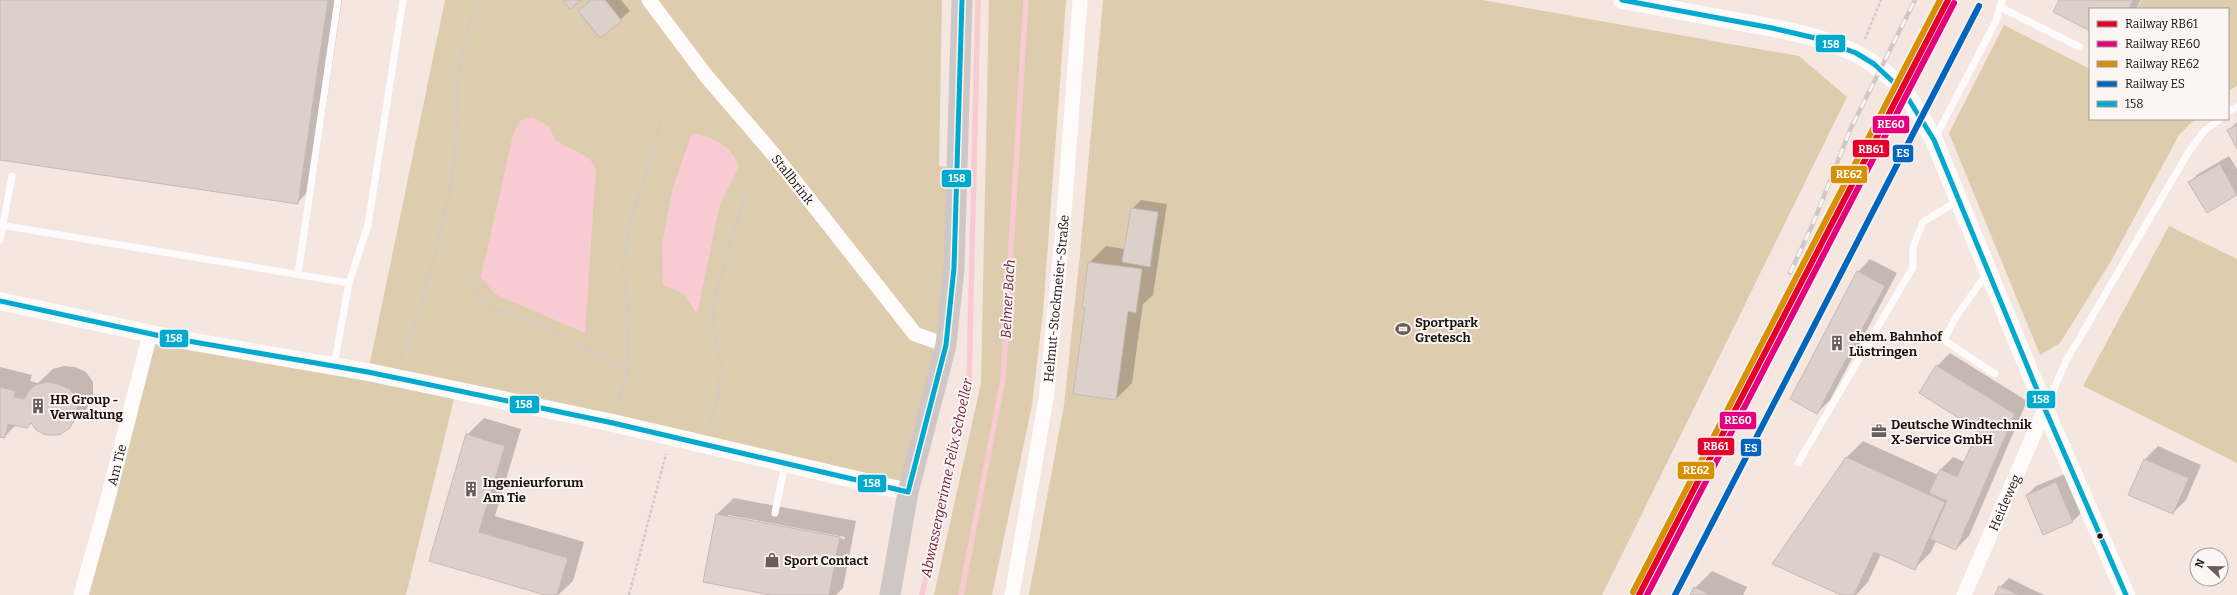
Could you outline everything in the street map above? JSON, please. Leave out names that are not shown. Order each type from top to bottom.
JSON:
[{"type":"main road","points":[[890,595],[908,492],[946,345],[954,268],[962,0]]},
{"type":"street","name":"Stallbrink","points":[[648,0],[707,77],[774,155],[915,334],[946,345]]},
{"type":"street","name":"Helmut-Stockmeier-Straße","points":[[1012,595],[1046,399],[1063,227],[1080,0]]},
{"type":"street","points":[[1622,0],[1784,30],[1822,40],[1858,56],[1892,78],[1914,105],[1934,140],[2045,409],[2126,595]]},
{"type":"street","points":[[0,301],[150,334],[395,377],[613,423],[908,492]]},
{"type":"street","name":"Am Tie","points":[[81,595],[108,498],[150,334]]},
{"type":"street","name":"Heideweg","points":[[1964,595],[2045,409]]},
{"type":"lane","points":[[298,274],[338,0]]},
{"type":"lane","points":[[334,366],[349,283],[368,225],[403,0]]},
{"type":"lane","points":[[1934,140],[1996,21],[2001,3],[2080,47]]},
{"type":"lane","points":[[2045,409],[2066,361],[2188,153],[2204,131],[2219,120]]},
{"type":"lane","points":[[0,240],[12,176]]},
{"type":"lane","points":[[1798,463],[1913,266],[1914,247],[1924,222],[1959,199]]},
{"type":"lane","points":[[2,225],[349,283]]},
{"type":"lane","points":[[1988,271],[1956,317],[1944,340],[1995,374]]},
{"type":"lane","points":[[775,513],[786,463]]},
{"type":"path","points":[[395,377],[413,328],[442,220],[457,141],[459,67],[462,46],[482,0]]},
{"type":"path","points":[[1858,56],[1881,0]]},
{"type":"path","points":[[613,423],[628,370],[629,313],[623,269],[630,223],[662,119]]},
{"type":"path","points":[[704,444],[719,391],[721,364],[713,323],[714,301],[745,194]]},
{"type":"path","points":[[469,263],[469,284],[483,304],[560,334],[628,370]]},
{"type":"path","points":[[629,595],[670,436]]},
{"type":"shaded area","points":[[445,0],[942,0],[939,166],[957,168],[954,268],[908,492],[456,391],[406,595],[80,595],[150,334],[368,372]]},
{"type":"shaded area","points":[[989,0],[1066,0],[1043,312],[1032,405],[992,595],[934,595],[981,383]]},
{"type":"shaded area","name":"Sportpark Gretesch","points":[[1103,0],[1482,0],[1799,56],[1847,97],[1602,595],[1029,595],[1064,405],[1080,254]]},
{"type":"shaded area","points":[[2142,0],[2237,0],[2237,86],[2229,90],[2229,8],[2138,8]]},
{"type":"shaded area","points":[[2004,25],[2089,68],[2089,120],[2194,120],[2179,135],[2111,261],[2060,343],[2040,355],[1949,133]]},
{"type":"shaded area","points":[[533,117],[549,126],[555,140],[589,158],[596,169],[585,333],[495,294],[481,277],[513,135],[520,121]]},
{"type":"shaded area","points":[[692,133],[707,137],[726,147],[739,166],[720,204],[697,314],[683,293],[663,285],[662,244],[673,187]]},
{"type":"shaded area","points":[[2169,226],[2237,259],[2237,463],[2083,386]]},
{"type":"building","points":[[0,0],[328,0],[298,204],[0,160]]},
{"type":"building","points":[[563,0],[582,0],[570,9]]},
{"type":"building","points":[[591,0],[605,0],[622,21],[600,38],[578,11]]},
{"type":"building","points":[[2059,0],[2133,0],[2129,8],[2089,8],[2089,30],[2053,12]]},
{"type":"building","points":[[2237,125],[2237,149],[2227,130]]},
{"type":"building","points":[[2220,164],[2237,195],[2207,213],[2188,182]]},
{"type":"building","points":[[1131,208],[1158,212],[1150,267],[1122,262]]},
{"type":"building","points":[[1088,262],[1142,269],[1136,313],[1128,311],[1116,400],[1073,394],[1085,308],[1082,308]]},
{"type":"building","name":"ehem. Bahnhof Lüstringen","points":[[1857,271],[1885,286],[1817,414],[1790,399]]},
{"type":"building","points":[[1936,365],[2015,414],[1956,550],[1930,539],[1947,501],[1929,493],[1940,469],[1957,477],[1978,430],[1919,393]]},
{"type":"building","name":"HR Group - Verwaltung","points":[[47,382],[58,384],[70,389],[77,399],[77,413],[70,428],[59,435],[46,435],[36,430],[31,423],[27,428],[8,424],[5,438],[0,437],[0,387],[16,391],[14,397],[24,399],[35,385]]},
{"type":"building","name":"Ingenieurforum Am Tie","points":[[466,434],[505,446],[479,532],[568,558],[557,595],[545,595],[429,561]]},
{"type":"building","points":[[1846,457],[1945,502],[1915,570],[1874,552],[1854,595],[1841,595],[1772,564]]},
{"type":"building","points":[[2144,459],[2189,478],[2173,514],[2128,495]]},
{"type":"building","points":[[2056,482],[2073,522],[2043,535],[2026,495]]},
{"type":"building","name":"Sport Contact","points":[[716,514],[840,537],[829,595],[770,595],[703,582]]},
{"type":"building","points":[[1999,586],[2019,595],[1995,595]]},
{"type":"building","points":[[1694,587],[1711,595],[1690,595]]},
{"type":"waterway","name":"Abwassergerinne Felix Schoeller","points":[[922,595],[969,382],[978,0]]},
{"type":"waterway","name":"Belmer Bach","points":[[961,595],[1003,379],[1026,0]]},
{"type":"railway","points":[[1790,273],[1812,226],[1851,128],[1915,0]]},
{"type":"rail line","name":"RE62","points":[[1633,592],[1940,0]]},
{"type":"rail line","name":"RB61","points":[[1639,595],[1948,0]]},
{"type":"rail line","name":"RE60","points":[[1647,595],[1954,3]]},
{"type":"rail line","name":"ES","points":[[1675,595],[1979,6]]},
{"type":"transit line","name":"158","points":[[0,301],[165,337],[368,372],[613,423],[908,492],[946,345],[954,268],[962,0]]},
{"type":"transit line","name":"158","points":[[1622,0],[1772,28],[1815,38],[1856,53],[1874,64],[1904,92],[1934,140],[2045,409],[2126,595]]},
{"type":"place","name":"Sportpark Gretesch","points":[[1403,329]]},
{"type":"place","name":"ehem. Bahnhof Lüstringen","points":[[1837,343]]},
{"type":"place","name":"HR Group - Verwaltung","points":[[38,406]]},
{"type":"place","name":"Deutsche Windtechnik X-Service GmbH","points":[[1879,431]]},
{"type":"place","name":"Ingenieurforum Am Tie","points":[[471,489]]},
{"type":"place","name":"Sport Contact","points":[[772,560]]}]
